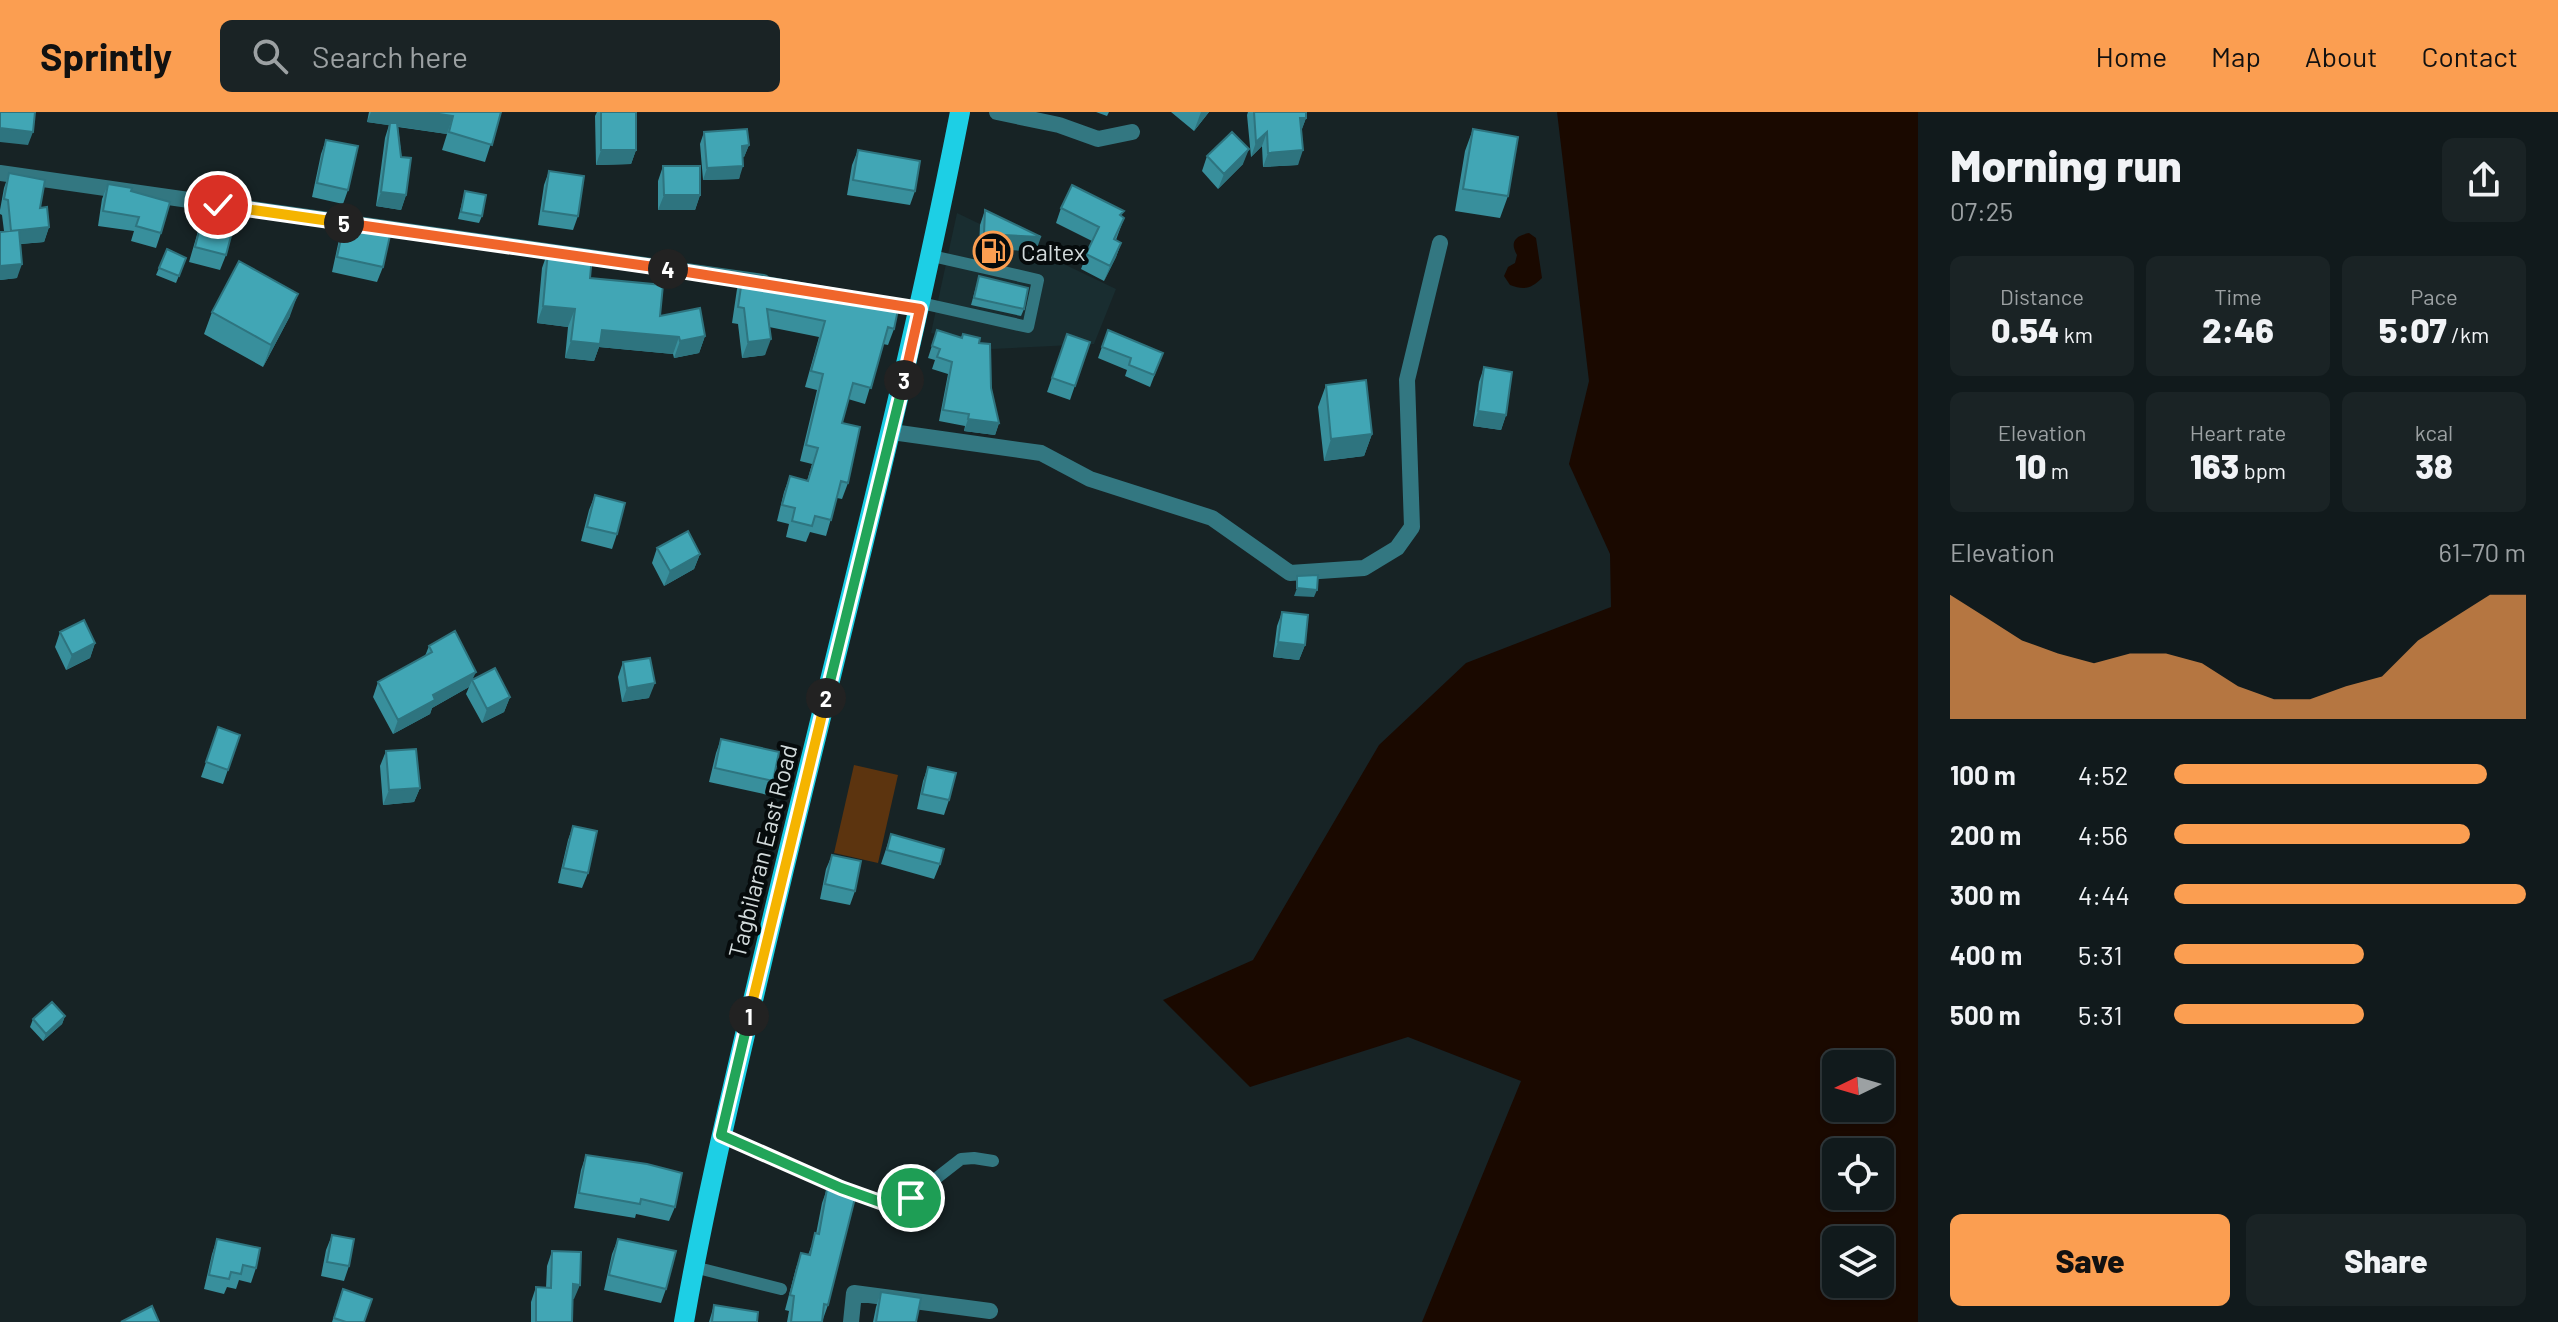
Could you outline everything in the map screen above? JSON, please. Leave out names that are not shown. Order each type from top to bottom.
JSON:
[{"type":"main road","name":"Tagbilaran East Road","points":[[684,1322],[721,1135],[892,432],[915,306],[932,256],[960,112]]},
{"type":"street","points":[[997,112],[1059,125],[1098,139],[1132,132]]},
{"type":"street","points":[[0,173],[779,285]]},
{"type":"street","points":[[892,432],[1041,453],[1090,479],[1212,518],[1290,573],[1364,568],[1397,548],[1412,527],[1407,380],[1440,243]]},
{"type":"street","points":[[851,1322],[854,1293],[990,1311]]},
{"type":"lane","points":[[915,306],[1028,327],[1038,280],[932,256]]},
{"type":"lane","points":[[721,1135],[841,1188],[897,1205],[911,1198],[961,1159],[993,1161]]},
{"type":"lane","points":[[694,1267],[781,1289]]},
{"type":"shaded area","points":[[1557,112],[1918,112],[1918,1322],[1422,1322],[1521,1081],[1408,1037],[1250,1087],[1163,1000],[1253,960],[1379,745],[1466,663],[1611,607],[1610,554],[1569,464],[1589,381]]},
{"type":"shaded area","name":"Caltex","points":[[957,213],[1116,289],[1094,344],[992,349],[931,333]]},
{"type":"shaded area","points":[[1529,233],[1536,238],[1542,278],[1527,288],[1519,288],[1510,285],[1504,276],[1508,267],[1515,263],[1515,241]]},
{"type":"shaded area","points":[[854,765],[898,775],[878,863],[834,853]]},
{"type":"building","points":[[0,112],[35,112],[33,132],[0,128]]},
{"type":"building","points":[[426,112],[501,112],[492,145],[449,132],[453,116]]},
{"type":"building","points":[[601,112],[636,112],[636,150],[601,150]]},
{"type":"building","points":[[1254,112],[1306,112],[1306,118],[1300,118],[1303,150],[1268,153],[1267,132],[1256,142]]},
{"type":"building","points":[[390,123],[397,123],[401,157],[411,158],[406,195],[381,192]]},
{"type":"building","points":[[747,129],[749,145],[742,146],[743,166],[707,168],[704,132]]},
{"type":"building","points":[[1473,129],[1518,137],[1508,196],[1463,189]]},
{"type":"building","points":[[1232,132],[1249,149],[1224,174],[1207,156]]},
{"type":"building","points":[[326,140],[358,146],[348,190],[317,183]]},
{"type":"building","points":[[858,150],[920,161],[915,191],[853,180]]},
{"type":"building","points":[[663,166],[700,166],[700,195],[664,195]]},
{"type":"building","points":[[549,171],[584,176],[578,216],[543,211]]},
{"type":"building","points":[[9,173],[45,180],[40,208],[47,207],[49,227],[11,231],[8,200],[4,199]]},
{"type":"building","points":[[108,184],[132,188],[131,191],[170,202],[161,233],[136,226],[139,217],[103,211]]},
{"type":"building","points":[[1072,185],[1124,211],[1120,215],[1124,218],[1114,239],[1121,243],[1110,266],[1086,254],[1099,227],[1061,208]]},
{"type":"building","points":[[465,191],[486,195],[482,216],[461,212]]},
{"type":"building","points":[[206,204],[237,213],[226,255],[195,247]]},
{"type":"building","points":[[985,210],[1041,237],[984,234]]},
{"type":"building","points":[[345,220],[391,231],[383,267],[337,257]]},
{"type":"building","points":[[19,230],[22,264],[0,266],[0,232]]},
{"type":"building","points":[[167,249],[186,258],[179,276],[159,268]]},
{"type":"building","points":[[548,251],[592,256],[590,278],[663,285],[660,316],[700,308],[705,336],[680,341],[679,337],[602,330],[600,344],[571,341],[575,309],[543,306]]},
{"type":"building","points":[[239,261],[298,294],[271,345],[212,312]]},
{"type":"building","points":[[743,273],[900,300],[894,329],[888,327],[871,388],[853,383],[842,423],[860,427],[848,483],[841,481],[831,520],[815,516],[812,526],[792,521],[795,508],[782,505],[790,476],[808,481],[818,448],[806,445],[823,374],[811,371],[825,321],[767,309],[771,339],[748,342],[744,308],[738,307]]},
{"type":"building","points":[[979,276],[1028,288],[1024,309],[974,298]]},
{"type":"building","points":[[937,330],[962,338],[963,334],[980,338],[979,343],[990,344],[991,388],[999,423],[968,419],[969,414],[943,410],[952,362],[937,357],[940,349],[932,346]]},
{"type":"building","points":[[1108,330],[1163,353],[1154,375],[1129,365],[1131,358],[1102,347]]},
{"type":"building","points":[[1067,334],[1090,342],[1075,386],[1052,378]]},
{"type":"building","points":[[1484,367],[1512,372],[1506,415],[1478,411]]},
{"type":"building","points":[[1366,380],[1372,434],[1331,439],[1326,385]]},
{"type":"building","points":[[595,495],[625,503],[617,534],[587,527]]},
{"type":"building","points":[[688,531],[700,554],[670,571],[657,548]]},
{"type":"building","points":[[1318,575],[1317,590],[1297,588],[1297,576]]},
{"type":"building","points":[[1282,612],[1308,615],[1305,645],[1278,642]]},
{"type":"building","points":[[84,620],[95,643],[72,655],[60,632]]},
{"type":"building","points":[[455,631],[476,672],[433,695],[435,700],[398,720],[378,682],[432,652],[429,646]]},
{"type":"building","points":[[650,658],[655,683],[627,688],[623,662]]},
{"type":"building","points":[[495,668],[510,697],[487,709],[472,680]]},
{"type":"building","points":[[218,727],[240,735],[228,770],[206,762]]},
{"type":"building","points":[[721,739],[779,752],[773,781],[715,768]]},
{"type":"building","points":[[416,749],[420,788],[389,790],[386,751]]},
{"type":"building","points":[[928,767],[956,773],[949,800],[922,794]]},
{"type":"building","points":[[573,826],[597,831],[588,873],[563,868]]},
{"type":"building","points":[[891,834],[944,849],[940,864],[887,850]]},
{"type":"building","points":[[832,855],[861,861],[855,891],[825,884]]},
{"type":"building","points":[[52,1002],[65,1016],[46,1034],[33,1019]]},
{"type":"building","points":[[586,1155],[682,1173],[675,1207],[641,1199],[640,1204],[579,1193]]},
{"type":"building","points":[[827,1189],[856,1194],[828,1305],[824,1304],[822,1322],[791,1322],[794,1296],[790,1295],[801,1253],[810,1255],[815,1233],[819,1234]]},
{"type":"building","points":[[332,1235],[354,1239],[349,1266],[327,1262]]},
{"type":"building","points":[[217,1239],[260,1248],[256,1268],[243,1265],[241,1274],[231,1272],[229,1279],[209,1275]]},
{"type":"building","points":[[618,1239],[676,1251],[666,1289],[609,1275]]},
{"type":"building","points":[[552,1251],[581,1252],[580,1285],[573,1284],[572,1322],[536,1322],[536,1287],[551,1288]]},
{"type":"building","points":[[343,1289],[372,1299],[364,1322],[334,1318]]},
{"type":"building","points":[[881,1292],[921,1298],[916,1322],[876,1322]]},
{"type":"building","points":[[714,1305],[758,1312],[757,1322],[712,1322]]},
{"type":"building","points":[[152,1306],[159,1322],[121,1322]]},
{"type":"place","name":"Caltex","points":[[993,251]]},
{"type":"route","points":[[218,205],[763,282],[920,309],[721,1135],[841,1188],[883,1203],[897,1205],[911,1198]]}]
